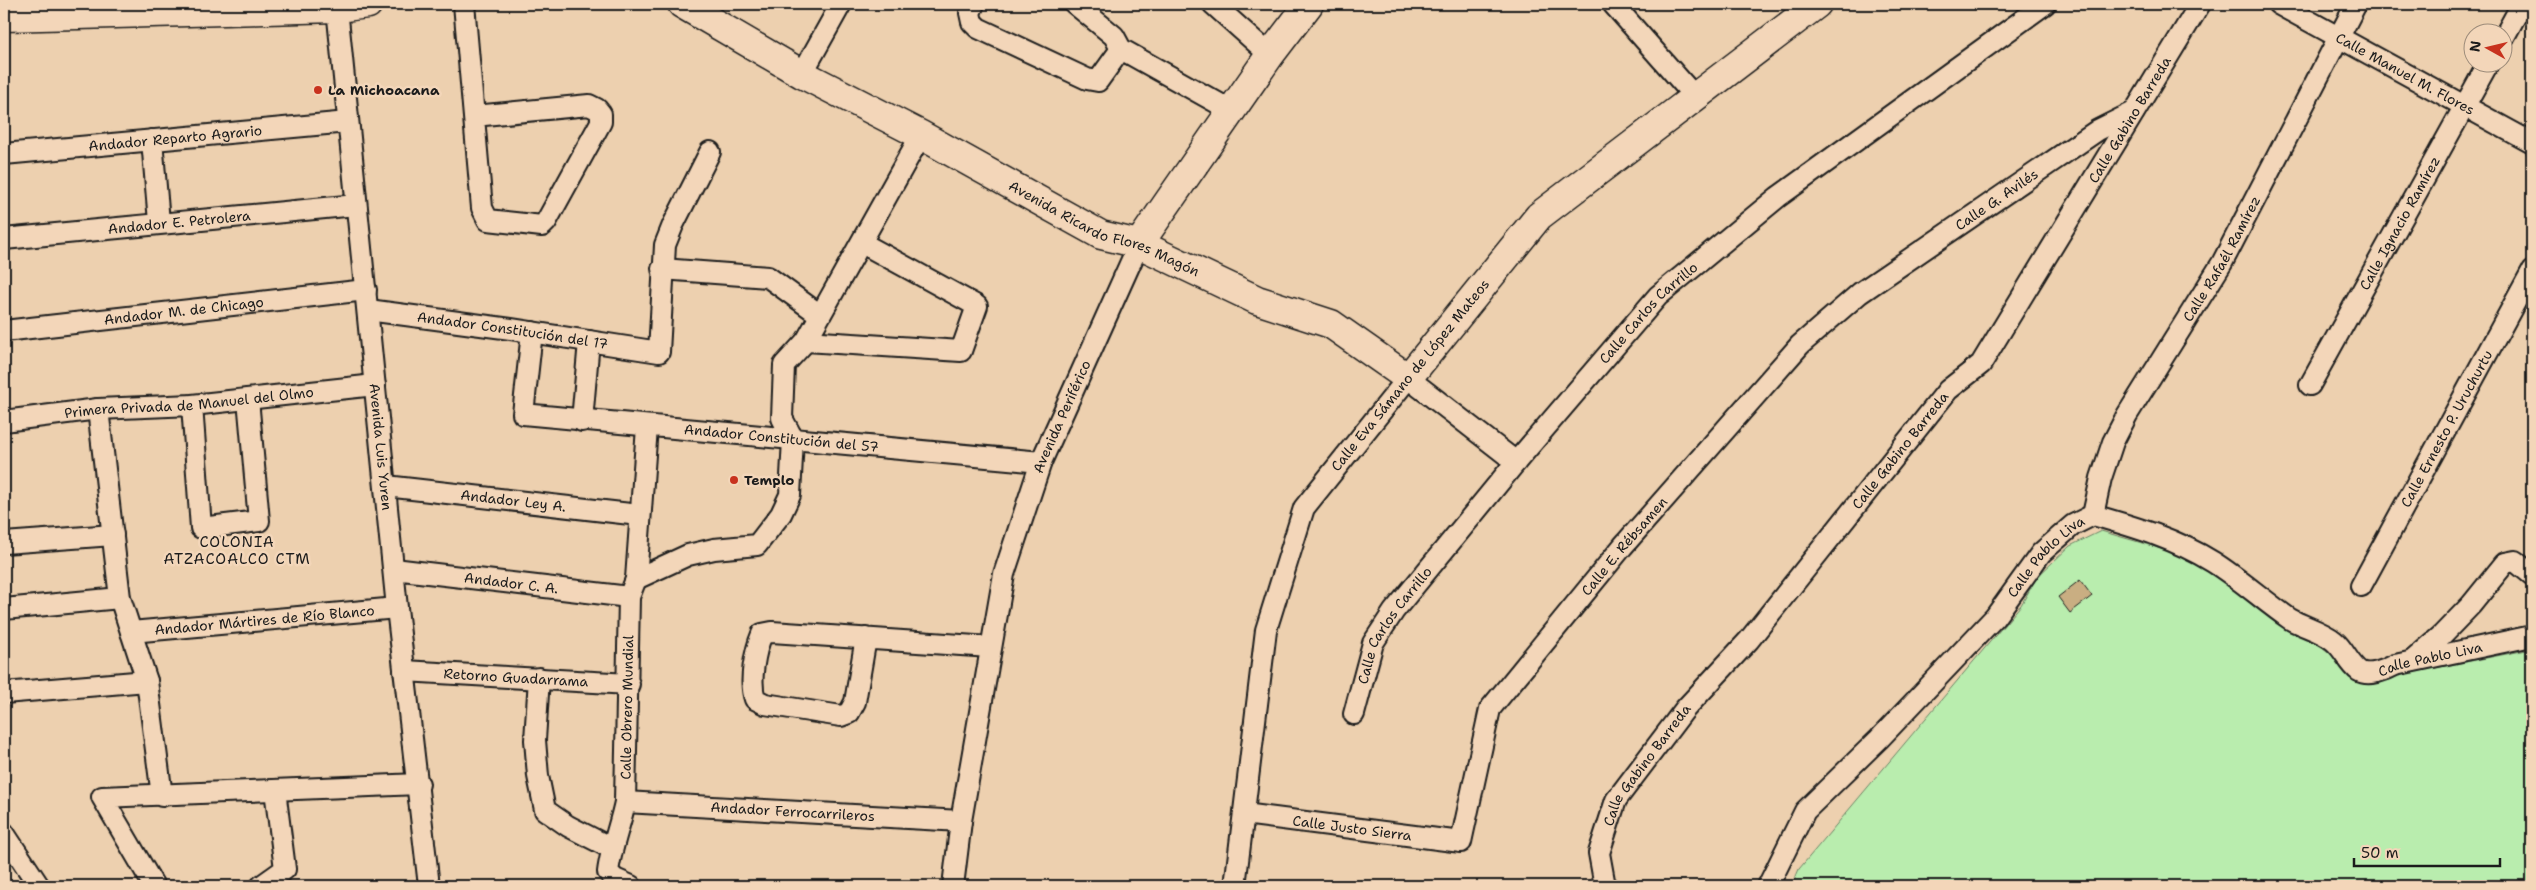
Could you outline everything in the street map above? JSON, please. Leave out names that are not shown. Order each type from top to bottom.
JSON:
[{"type":"street","points":[[11,13],[337,8],[368,4]]},
{"type":"street","points":[[464,4],[474,116],[484,216],[488,220],[542,226],[546,222],[596,130],[601,114],[597,109],[589,105],[474,116]]},
{"type":"street","name":"Avenida Ricardo Flores Magón","points":[[682,4],[802,74],[921,135],[1101,235],[1139,244],[1257,300],[1331,324],[1408,378],[1516,462]]},
{"type":"street","points":[[802,74],[841,4]]},
{"type":"street","points":[[974,4],[970,13],[972,22],[978,28],[1088,79],[1098,81],[1121,49]]},
{"type":"street","points":[[1075,4],[1114,36],[1121,49],[1232,111]]},
{"type":"street","points":[[1213,4],[1270,55]]},
{"type":"street","name":"Avenida Periférico","points":[[953,886],[961,822],[1004,574],[1041,462],[1139,244],[1270,55],[1310,4]]},
{"type":"street","points":[[1613,4],[1695,97]]},
{"type":"street","name":"Calle Eva Sámano de López Mateos","points":[[1235,886],[1266,630],[1304,508],[1455,317],[1539,216],[1817,4]]},
{"type":"street","name":"Calle Carlos Carrillo","points":[[1354,714],[1373,643],[1394,611],[1516,462],[1658,296],[1778,197],[2045,4]]},
{"type":"street","name":"Calle Gabino Barreda","points":[[1605,886],[1599,853],[1616,800],[1685,710],[1749,640],[1948,390],[1981,364],[2200,4]]},
{"type":"street","name":"Calle Manuel M. Flores","points":[[2278,4],[2466,105],[2532,143]]},
{"type":"street","name":"Calle Rafaél Ramírez","points":[[2093,515],[2101,478],[2113,442],[2127,415],[2222,264],[2356,4]]},
{"type":"street","points":[[2512,22],[2522,4]]},
{"type":"street","name":"Avenida Luis Yuren","points":[[337,8],[404,671],[419,784],[429,886]]},
{"type":"street","name":"Calle Ignacio Ramírez","points":[[2310,385],[2484,72]]},
{"type":"street","name":"Calle G. Avilés","points":[[1860,293],[2098,130],[2134,112]]},
{"type":"street","name":"Andador Reparto Agrario","points":[[4,154],[348,122]]},
{"type":"street","points":[[633,588],[688,555],[714,549],[757,545],[781,514],[790,495],[793,439],[782,418],[784,365],[806,341],[921,135]]},
{"type":"street","points":[[152,140],[159,222]]},
{"type":"street","points":[[710,152],[672,225],[665,245],[662,269],[768,277],[820,315]]},
{"type":"street","name":"Andador E. Petrolera","points":[[4,239],[159,222],[356,205]]},
{"type":"street","points":[[806,341],[961,351],[976,306],[862,243]]},
{"type":"street","name":"Andador Constitución del 17","points":[[368,310],[532,332],[659,352],[662,269]]},
{"type":"street","name":"Calle Ernesto P. Uruchurtu","points":[[2361,586],[2532,271]]},
{"type":"street","name":"Andador M. de Chicago","points":[[4,331],[87,320],[366,290]]},
{"type":"street","name":"Calle E. Rébsamen","points":[[1460,842],[1490,709],[1623,546],[1800,344],[1860,293]]},
{"type":"street","name":"Andador Constitución del 57","points":[[532,332],[523,414],[582,421],[1041,462]]},
{"type":"street","points":[[582,421],[589,341]]},
{"type":"street","name":"Primera Privada de Manuel del Olmo","points":[[4,422],[98,409],[192,405],[375,385]]},
{"type":"street","points":[[192,405],[201,528],[259,521],[248,399]]},
{"type":"street","points":[[98,409],[120,598],[148,681],[162,796]]},
{"type":"street","name":"Calle Obrero Mundial","points":[[623,883],[608,872],[612,848],[619,829],[625,802],[633,588],[647,427]]},
{"type":"street","name":"Andador Ley A.","points":[[386,486],[639,515]]},
{"type":"street","name":"Calle Pablo Liva","points":[[1768,886],[1805,812],[1879,739],[1995,617],[2041,553],[2073,525],[2093,515],[2137,527],[2181,544],[2213,562],[2290,619],[2334,641],[2358,670],[2375,672],[2410,662],[2532,636]]},
{"type":"street","points":[[4,543],[113,535]]},
{"type":"street","points":[[2410,662],[2442,635],[2472,605],[2509,560],[2515,561],[2532,575]]},
{"type":"street","name":"Andador C. A.","points":[[394,569],[633,588]]},
{"type":"street","points":[[4,609],[120,598]]},
{"type":"street","name":"Andador Mártires de Río Blanco","points":[[132,632],[398,608]]},
{"type":"street","points":[[866,638],[855,702],[849,713],[841,716],[775,706],[765,704],[755,698],[752,690],[758,643],[762,634],[772,632],[866,638],[990,646]]},
{"type":"street","name":"Retorno Guadarrama","points":[[404,671],[629,684]]},
{"type":"street","points":[[539,678],[535,740],[538,776],[545,810],[568,826],[612,848]]},
{"type":"street","points":[[4,693],[148,681]]},
{"type":"street","points":[[154,886],[102,797],[419,784]]},
{"type":"street","points":[[261,886],[285,869],[275,790]]},
{"type":"street","name":"Andador Ferrocarrileros","points":[[625,802],[961,822]]},
{"type":"street","name":"Calle Justo Sierra","points":[[1244,814],[1460,842]]},
{"type":"street","points":[[4,833],[39,886]]},
{"type":"green space","points":[[2101,531],[2167,551],[2217,575],[2291,623],[2358,676],[2435,668],[2532,649],[2532,886],[1792,886],[1799,869],[2021,605],[2037,577],[2070,546]]},
{"type":"building","points":[[2080,580],[2092,596],[2070,613],[2058,597]]},
{"type":"place","name":"La Michoacana","points":[[318,90]]},
{"type":"place","name":"Templo","points":[[734,480]]},
{"type":"district","name":"COLONIA ATZACOALCO CTM","points":[[237,550]]}]
